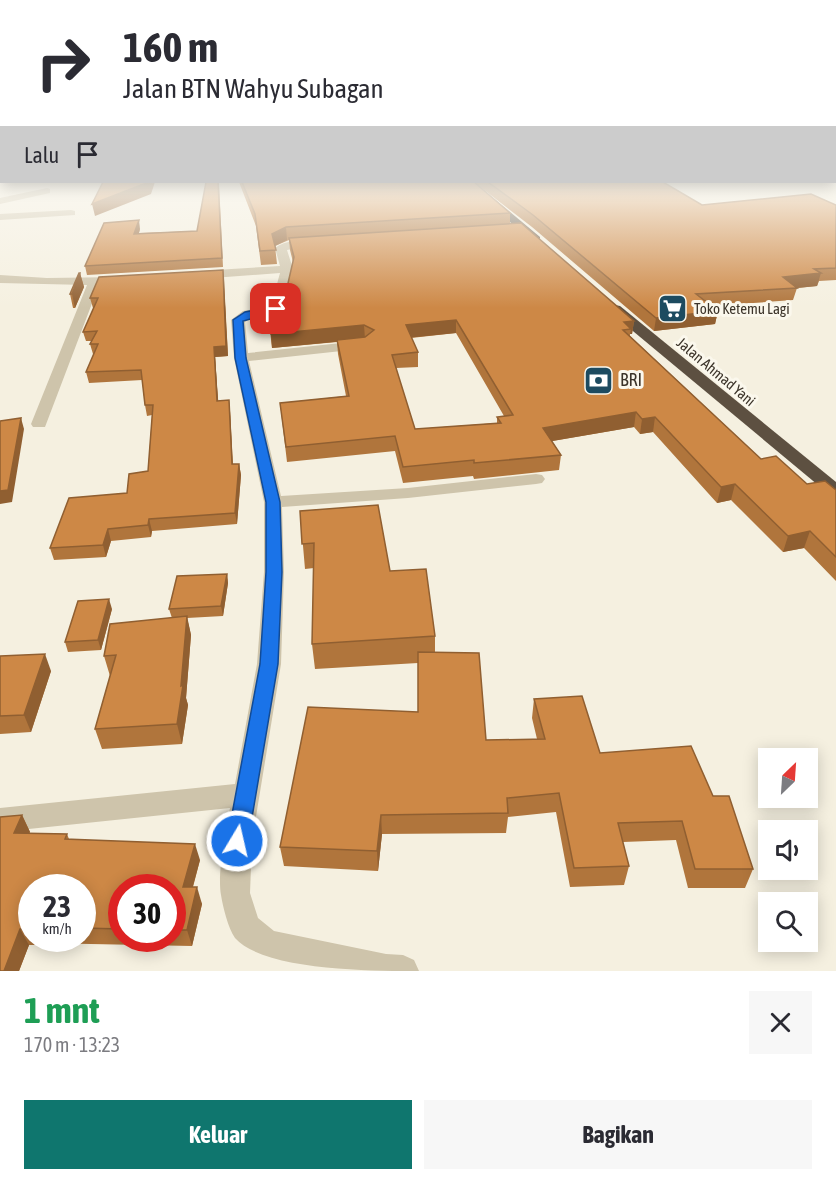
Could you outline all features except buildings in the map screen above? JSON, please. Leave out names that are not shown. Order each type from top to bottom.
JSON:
[{"type":"highway","points":[[507,217],[520,230],[543,245]]},
{"type":"highway","name":"Jalan Ahmad Yani","points":[[603,299],[836,491]]},
{"type":"street","points":[[324,242],[283,246],[282,252],[287,269],[281,298],[276,309],[248,314],[238,320],[241,358],[273,502],[274,572],[269,664],[237,841],[235,893],[246,928],[267,945],[386,970],[403,971]]},
{"type":"street","points":[[182,277],[287,269]]},
{"type":"street","points":[[0,279],[94,282],[135,280]]},
{"type":"street","points":[[39,424],[94,282]]},
{"type":"street","points":[[241,358],[365,345]]},
{"type":"street","points":[[273,502],[408,493],[536,479]]},
{"type":"street","points":[[0,820],[245,795]]},
{"type":"place","name":"Toko Ketemu Lagi","points":[[673,309]]},
{"type":"place","name":"BRI","points":[[599,380]]},
{"type":"route","points":[[237,841],[269,664],[274,572],[273,502],[241,358],[238,320],[248,314],[276,309]]}]
